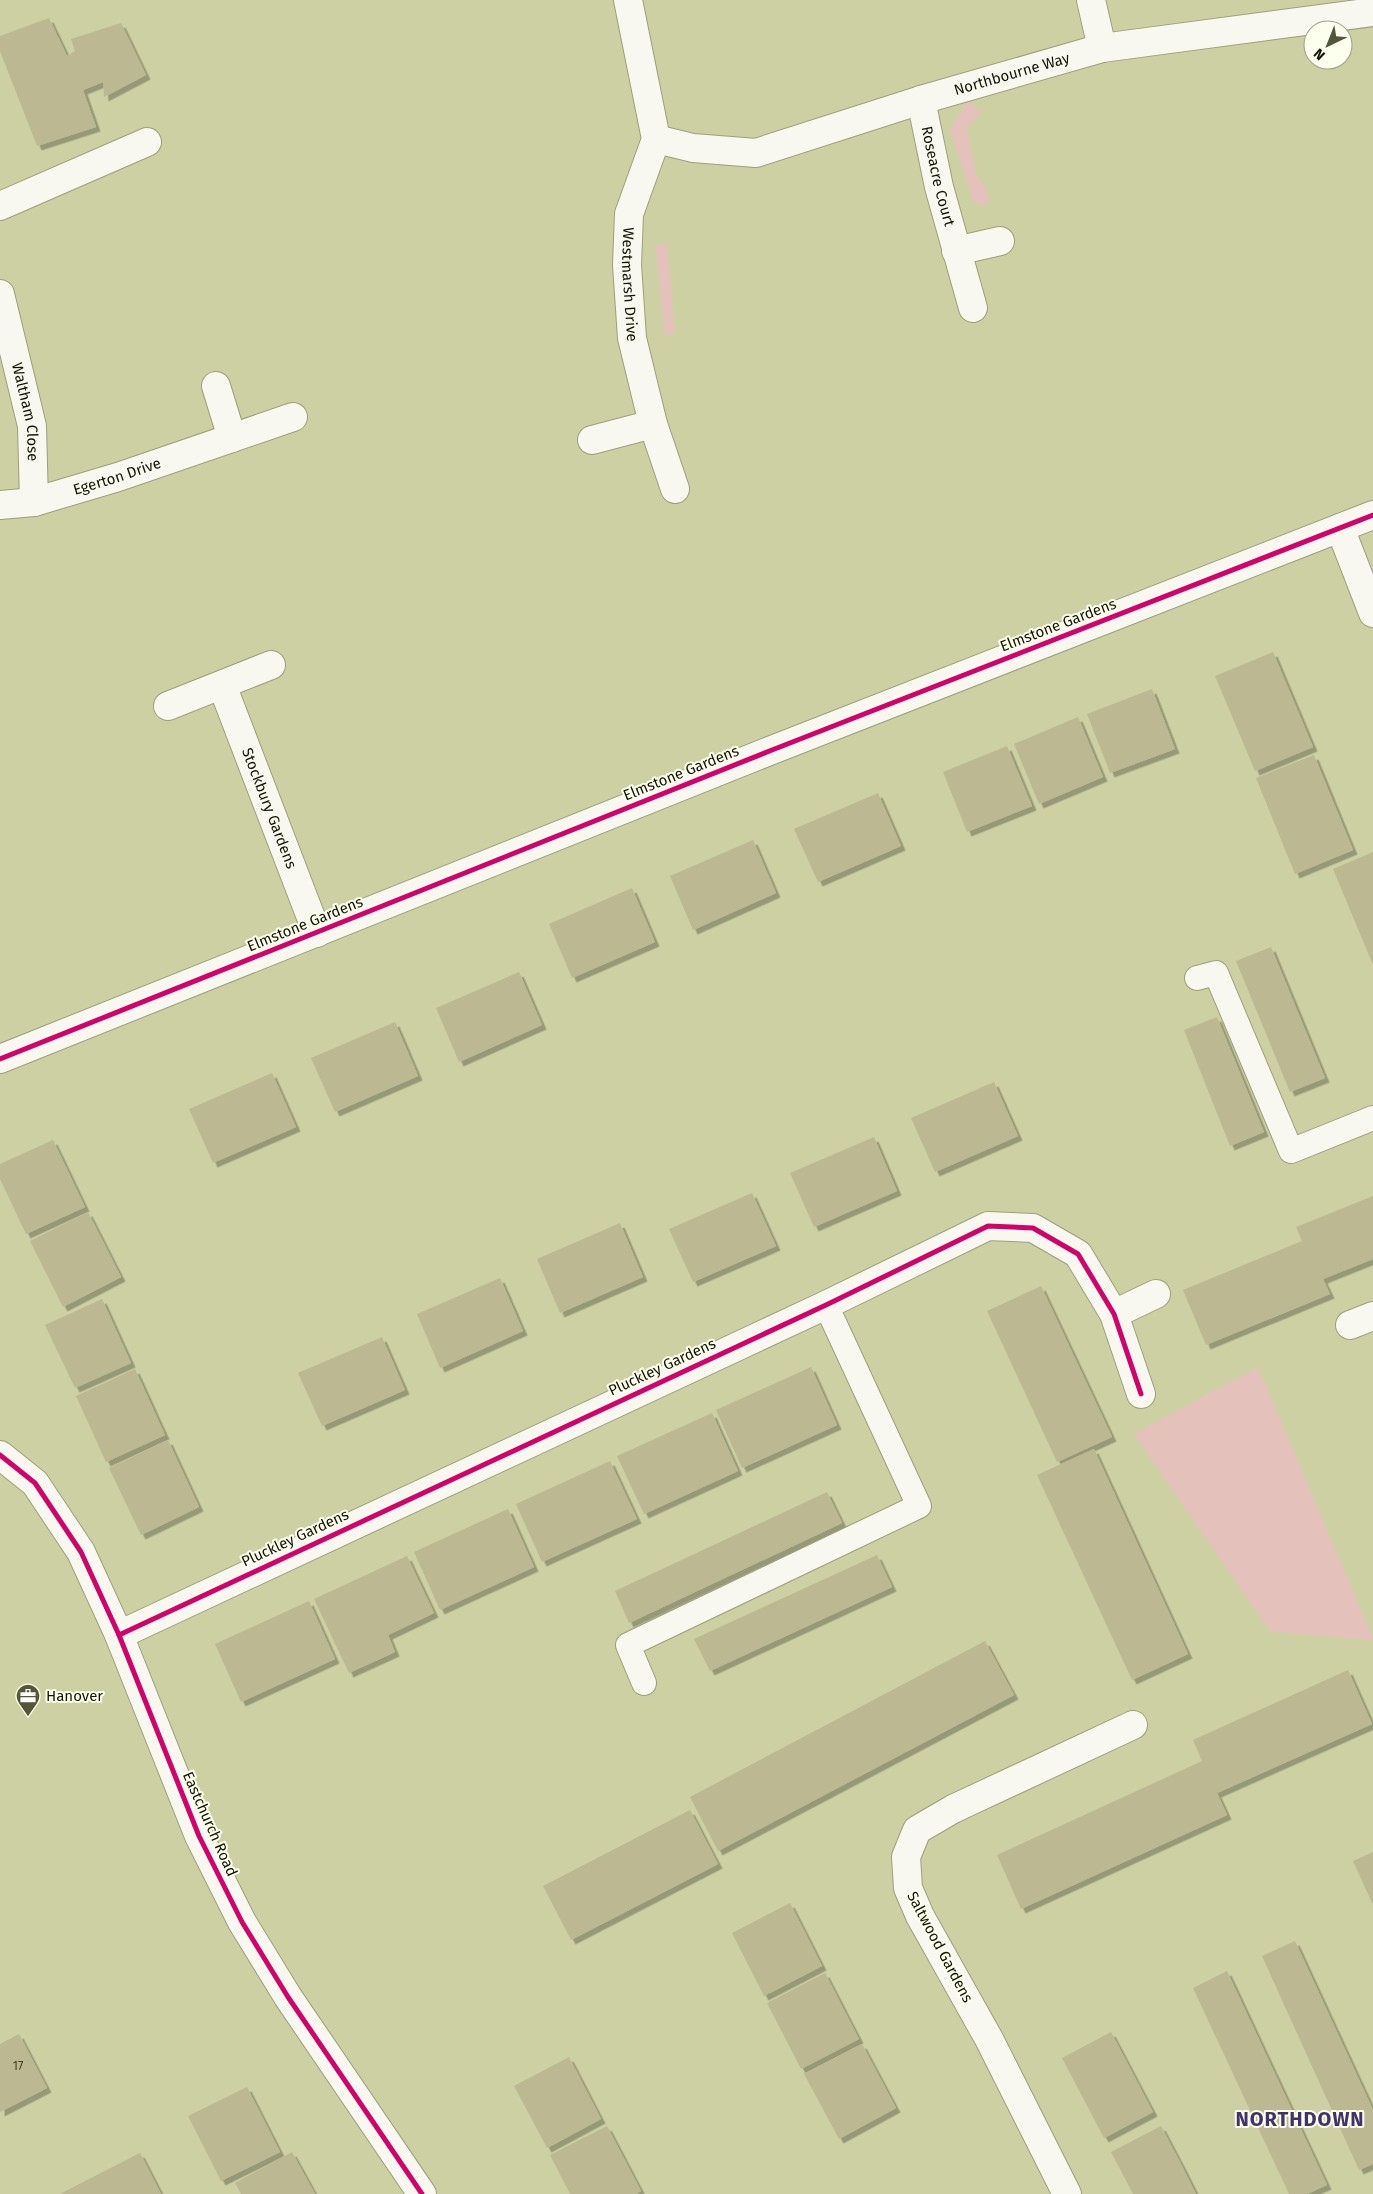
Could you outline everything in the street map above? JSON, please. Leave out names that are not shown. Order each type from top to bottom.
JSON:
[{"type":"street","points":[[628,0],[656,140]]},
{"type":"street","points":[[1091,0],[1102,48]]},
{"type":"street","name":"Northbourne Way","points":[[656,140],[693,148],[756,153],[921,100],[1102,48],[1373,12]]},
{"type":"street","name":"Roseacre Court","points":[[921,100],[939,187],[973,308]]},
{"type":"street","name":"Westmarsh Drive","points":[[656,140],[629,214],[627,265],[632,338],[653,424],[675,489]]},
{"type":"street","points":[[0,206],[148,142]]},
{"type":"street","points":[[956,251],[1000,241]]},
{"type":"street","name":"Waltham Close","points":[[0,294],[32,426],[34,502]]},
{"type":"street","points":[[216,386],[232,438]]},
{"type":"street","name":"Egerton Drive","points":[[0,505],[34,502],[118,477],[293,417]]},
{"type":"street","points":[[592,440],[653,424]]},
{"type":"street","name":"Elmstone Gardens","points":[[0,1059],[772,750],[1373,515]]},
{"type":"street","points":[[1340,528],[1373,613]]},
{"type":"street","points":[[168,706],[271,665]]},
{"type":"street","name":"Stockbury Gardens","points":[[222,685],[317,933]]},
{"type":"street","name":"Pluckley Gardens","points":[[119,1635],[826,1305],[988,1226],[1033,1228],[1078,1254],[1114,1314],[1141,1394]]},
{"type":"street","points":[[1114,1314],[1156,1294]]},
{"type":"street","name":"Eastchurch Road","points":[[0,1455],[35,1483],[81,1552],[119,1635],[199,1836],[242,1922],[288,1997],[422,2194]]},
{"type":"street","name":"Saltwood Gardens","points":[[1067,2194],[988,2039],[920,1916],[908,1888],[906,1857],[917,1830],[953,1809],[1133,1725]]},
{"type":"lane","points":[[1197,978],[1216,972],[1291,1151],[1373,1118]]},
{"type":"lane","points":[[644,1683],[628,1645],[919,1506],[826,1305]]},
{"type":"shaded area","points":[[967,100],[981,112],[967,130],[976,174],[987,190],[989,205],[974,203],[950,130]]},
{"type":"shaded area","points":[[667,244],[675,333],[665,336],[655,245]]},
{"type":"shaded area","points":[[1258,1367],[1373,1640],[1270,1631],[1134,1434]]},
{"type":"building","points":[[49,18],[67,56],[75,51],[71,39],[121,23],[146,75],[104,97],[103,82],[83,90],[96,127],[37,146],[0,51],[0,36]]},
{"type":"building","points":[[1273,652],[1313,747],[1255,771],[1215,676]]},
{"type":"building","points":[[1152,689],[1175,749],[1110,773],[1087,714]]},
{"type":"building","points":[[1078,717],[1103,777],[1039,804],[1014,744]]},
{"type":"building","points":[[1007,746],[1032,806],[967,832],[943,772]]},
{"type":"building","points":[[1314,755],[1353,850],[1295,874],[1256,778]]},
{"type":"building","points":[[878,793],[901,846],[818,882],[794,829]]},
{"type":"building","points":[[753,840],[776,893],[693,930],[670,876]]},
{"type":"building","points":[[1373,852],[1373,965],[1333,869]]},
{"type":"building","points":[[632,888],[655,942],[572,978],[549,924]]},
{"type":"building","points":[[1271,947],[1325,1078],[1290,1092],[1236,961]]},
{"type":"building","points":[[519,972],[542,1025],[459,1062],[436,1008]]},
{"type":"building","points":[[1217,1017],[1264,1132],[1230,1146],[1184,1030]]},
{"type":"building","points":[[395,1022],[418,1076],[335,1112],[311,1058]]},
{"type":"building","points":[[272,1073],[296,1127],[213,1163],[189,1109]]},
{"type":"building","points":[[994,1082],[1018,1136],[935,1172],[911,1118]]},
{"type":"building","points":[[874,1137],[897,1191],[814,1227],[790,1173]]},
{"type":"building","points":[[53,1140],[85,1207],[26,1234],[0,1179],[0,1164]]},
{"type":"building","points":[[752,1193],[776,1246],[693,1282],[669,1229]]},
{"type":"building","points":[[1373,1196],[1373,1259],[1323,1279],[1330,1294],[1206,1345],[1183,1290],[1302,1241],[1296,1227]]},
{"type":"building","points":[[88,1212],[121,1277],[63,1307],[30,1241]]},
{"type":"building","points":[[620,1223],[643,1277],[560,1313],[537,1259]]},
{"type":"building","points":[[500,1278],[523,1331],[440,1368],[417,1314]]},
{"type":"building","points":[[1041,1286],[1112,1437],[1057,1462],[987,1311]]},
{"type":"building","points":[[102,1299],[131,1363],[75,1388],[45,1325]]},
{"type":"building","points":[[382,1337],[405,1390],[322,1426],[298,1373]]},
{"type":"building","points":[[811,1367],[837,1425],[742,1468],[716,1410]]},
{"type":"building","points":[[135,1369],[165,1435],[106,1462],[76,1396]]},
{"type":"building","points":[[712,1413],[738,1471],[644,1514],[617,1456]]},
{"type":"building","points":[[168,1440],[199,1507],[141,1535],[109,1468]]},
{"type":"building","points":[[1094,1449],[1188,1654],[1132,1680],[1037,1475]]},
{"type":"building","points":[[610,1461],[637,1519],[542,1562],[516,1504]]},
{"type":"building","points":[[827,1492],[842,1523],[629,1623],[615,1591]]},
{"type":"building","points":[[508,1509],[534,1567],[440,1610],[414,1552]]},
{"type":"building","points":[[877,1555],[892,1587],[710,1671],[694,1639]]},
{"type":"building","points":[[407,1556],[434,1613],[388,1635],[395,1652],[349,1673],[314,1599]]},
{"type":"building","points":[[309,1601],[335,1659],[241,1702],[215,1644]]},
{"type":"building","points":[[985,1641],[1014,1695],[718,1851],[690,1797]]},
{"type":"building","points":[[1348,1670],[1372,1724],[1217,1793],[1227,1815],[1021,1909],[997,1855],[1202,1761],[1193,1740]]},
{"type":"building","points":[[690,1810],[718,1864],[571,1940],[543,1886]]},
{"type":"building","points":[[1373,1852],[1373,1905],[1353,1861]]},
{"type":"building","points":[[790,1903],[822,1966],[764,1996],[732,1933]]},
{"type":"building","points":[[1295,1941],[1373,2110],[1373,2164],[1359,2170],[1262,1956]]},
{"type":"building","points":[[1227,1971],[1327,2185],[1307,2194],[1289,2194],[1193,1988]]},
{"type":"building","points":[[825,1973],[859,2039],[801,2069],[767,2003]]},
{"type":"building","points":[[1111,2032],[1153,2112],[1104,2138],[1062,2058]]},
{"type":"building","points":[[19,2034],[47,2088],[0,2112],[0,2044]]},
{"type":"building","points":[[862,2044],[896,2108],[839,2139],[804,2074]]},
{"type":"building","points":[[569,2057],[601,2119],[547,2148],[514,2086]]},
{"type":"building","points":[[247,2087],[280,2152],[221,2181],[188,2116]]},
{"type":"building","points":[[607,2126],[641,2191],[636,2194],[570,2194],[550,2155]]},
{"type":"building","points":[[1161,2126],[1196,2194],[1133,2194],[1111,2152]]},
{"type":"building","points":[[292,2152],[315,2194],[241,2194],[235,2183]]},
{"type":"building","points":[[140,2153],[161,2194],[60,2194],[89,2179]]},
{"type":"cycle path","points":[[0,1059],[772,750],[1373,515]]},
{"type":"cycle path","points":[[119,1635],[826,1305],[988,1226],[1033,1228],[1078,1254],[1114,1314],[1141,1394]]},
{"type":"cycle path","points":[[0,1455],[35,1483],[81,1552],[119,1635],[199,1836],[242,1922],[288,1997],[422,2194]]},
{"type":"place","name":"Hanover","points":[[28,1717]]},
{"type":"district","name":"NORTHDOWN","points":[[1300,2119]]}]
